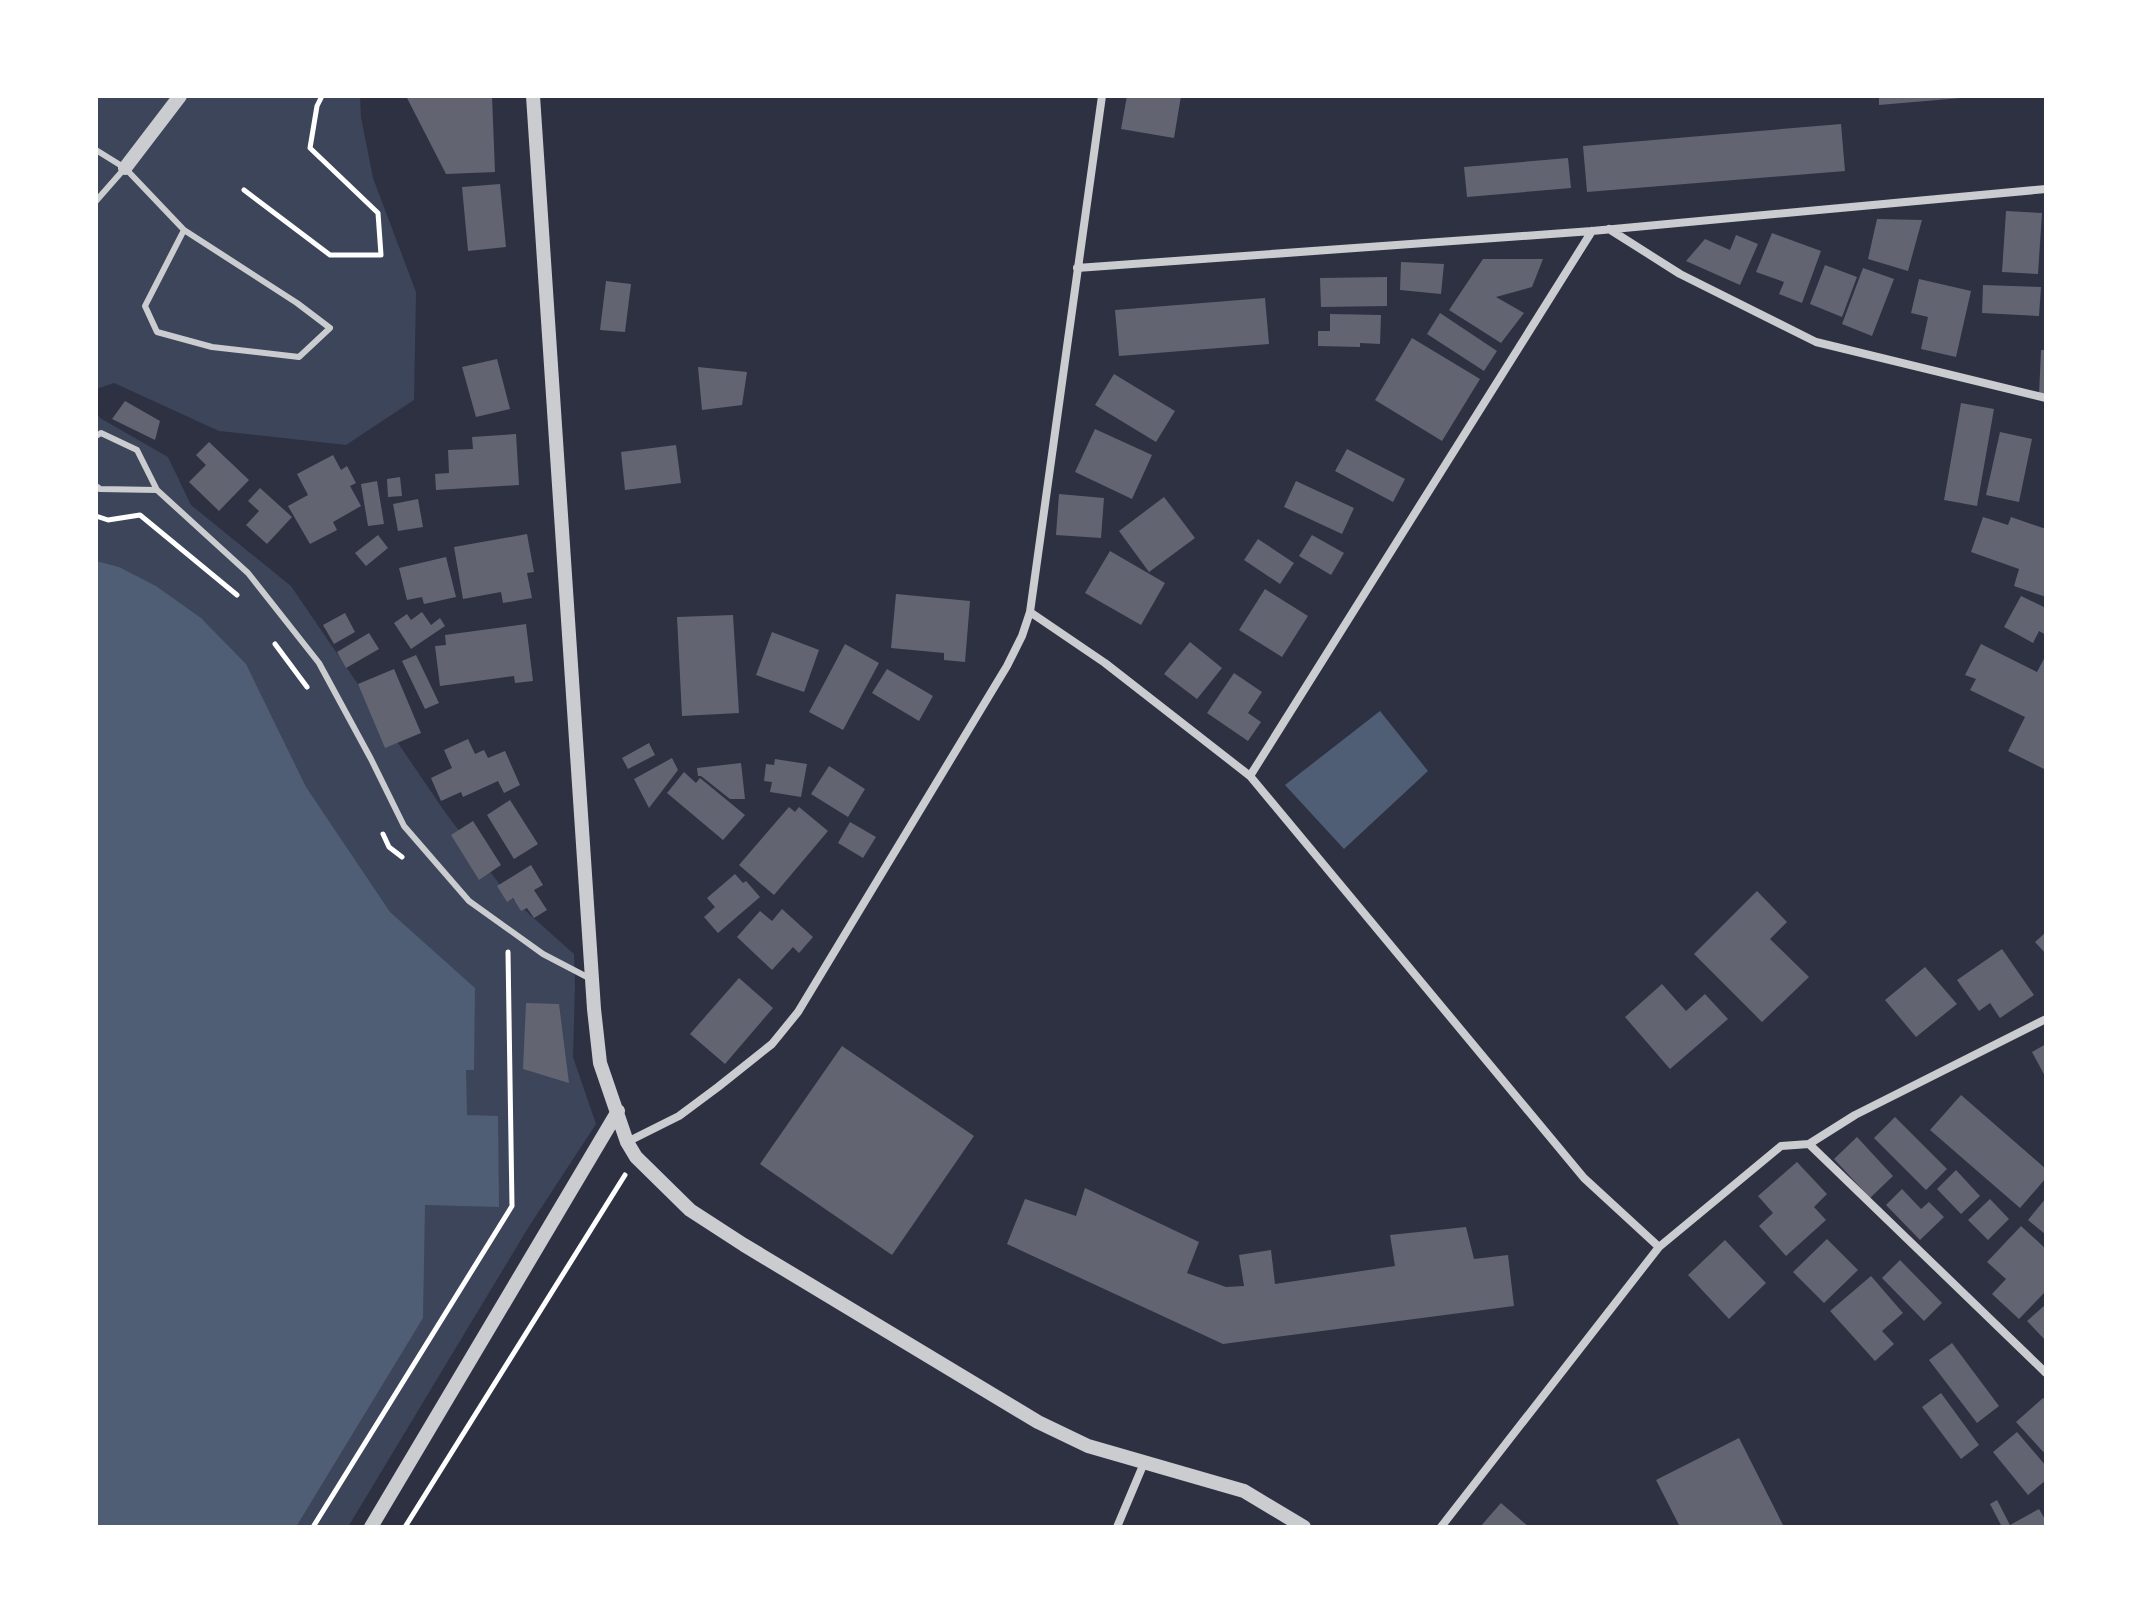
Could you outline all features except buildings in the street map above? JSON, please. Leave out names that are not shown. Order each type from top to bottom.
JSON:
[{"type":"street","points":[[125,168],[180,96]]},
{"type":"street","points":[[533,96],[592,980],[600,1063],[627,1142],[636,1157],[690,1210],[1038,1422],[1088,1446],[1244,1491],[1304,1527]]},
{"type":"street","points":[[627,1142],[679,1116],[718,1087],[772,1044],[798,1012],[1007,666],[1022,636],[1030,612],[1102,96]]},
{"type":"street","points":[[1077,268],[1592,231],[2046,189]]},
{"type":"street","points":[[1609,229],[1680,274],[1816,342],[2046,398]]},
{"type":"street","points":[[1250,776],[1592,231]]},
{"type":"street","points":[[1030,612],[1105,663],[1250,776],[1584,1178],[1659,1247]]},
{"type":"street","points":[[1441,1527],[1659,1247],[1781,1146],[1809,1144],[1855,1115],[2046,1019]]},
{"type":"street","points":[[371,1527],[618,1111]]},
{"type":"street","points":[[1809,1144],[2046,1373]]},
{"type":"street","points":[[1117,1527],[1144,1463]]},
{"type":"lane","points":[[96,150],[125,168],[184,230],[330,328],[299,357],[212,347],[157,332],[145,306],[184,230]]},
{"type":"lane","points":[[96,201],[125,168]]},
{"type":"lane","points":[[96,436],[101,433],[137,450],[157,490],[248,573],[319,663],[404,826],[469,901],[543,954],[592,980]]},
{"type":"lane","points":[[96,486],[100,489],[157,490]]},
{"type":"path","points":[[244,190],[330,255],[381,255],[378,213],[310,148],[317,106],[322,96]]},
{"type":"path","points":[[96,516],[108,520],[140,515],[243,599]]},
{"type":"path","points":[[269,636],[313,696]]},
{"type":"path","points":[[383,832],[389,847],[413,865]]},
{"type":"path","points":[[313,1527],[512,1206],[507,940]]},
{"type":"path","points":[[405,1527],[636,1157]]},
{"type":"shaded area","points":[[96,96],[360,96],[373,178],[416,292],[414,400],[346,445],[219,431],[114,383],[96,389]]},
{"type":"shaded area","points":[[96,412],[100,418],[168,457],[191,505],[291,586],[445,812],[507,894],[574,954],[573,1057],[596,1124],[528,1228],[348,1527],[96,1527]]},
{"type":"shaded area","points":[[96,561],[119,567],[156,586],[201,618],[246,664],[306,787],[390,912],[475,988],[474,1070],[466,1070],[467,1115],[498,1116],[499,1207],[425,1205],[423,1318],[296,1527],[96,1527]]},
{"type":"shaded area","points":[[1380,711],[1428,771],[1344,849],[1285,785]]}]
